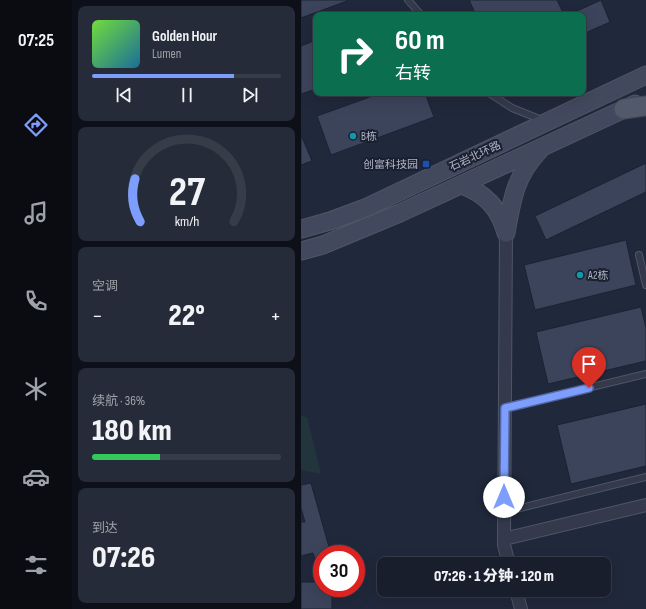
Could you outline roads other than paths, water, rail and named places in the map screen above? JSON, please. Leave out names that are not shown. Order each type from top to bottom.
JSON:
[{"type":"main road","name":"石岩北环路","points":[[301,229],[330,221],[365,208],[646,76]]},
{"type":"main road","name":"石岩北环路","points":[[301,251],[323,245],[362,229],[542,148],[646,98]]},
{"type":"main road","points":[[624,109],[646,106]]},
{"type":"main road","points":[[506,233],[514,192],[518,181],[530,161],[542,148]]},
{"type":"main road","points":[[463,184],[475,190],[495,208],[502,220],[506,233]]},
{"type":"street","points":[[506,233],[504,539],[508,557]]},
{"type":"street","points":[[504,539],[646,505]]},
{"type":"street","points":[[518,597],[521,609]]},
{"type":"lane","points":[[408,0],[418,12]]},
{"type":"lane","points":[[493,96],[511,108],[547,122]]},
{"type":"lane","points":[[639,255],[646,285]]},
{"type":"lane","points":[[505,408],[646,374]]},
{"type":"lane","points":[[504,512],[646,478]]},
{"type":"place","name":"B栋","points":[[353,136]]},
{"type":"place","name":"创富科技园","points":[[426,164]]},
{"type":"place","name":"A2栋","points":[[580,275]]}]
